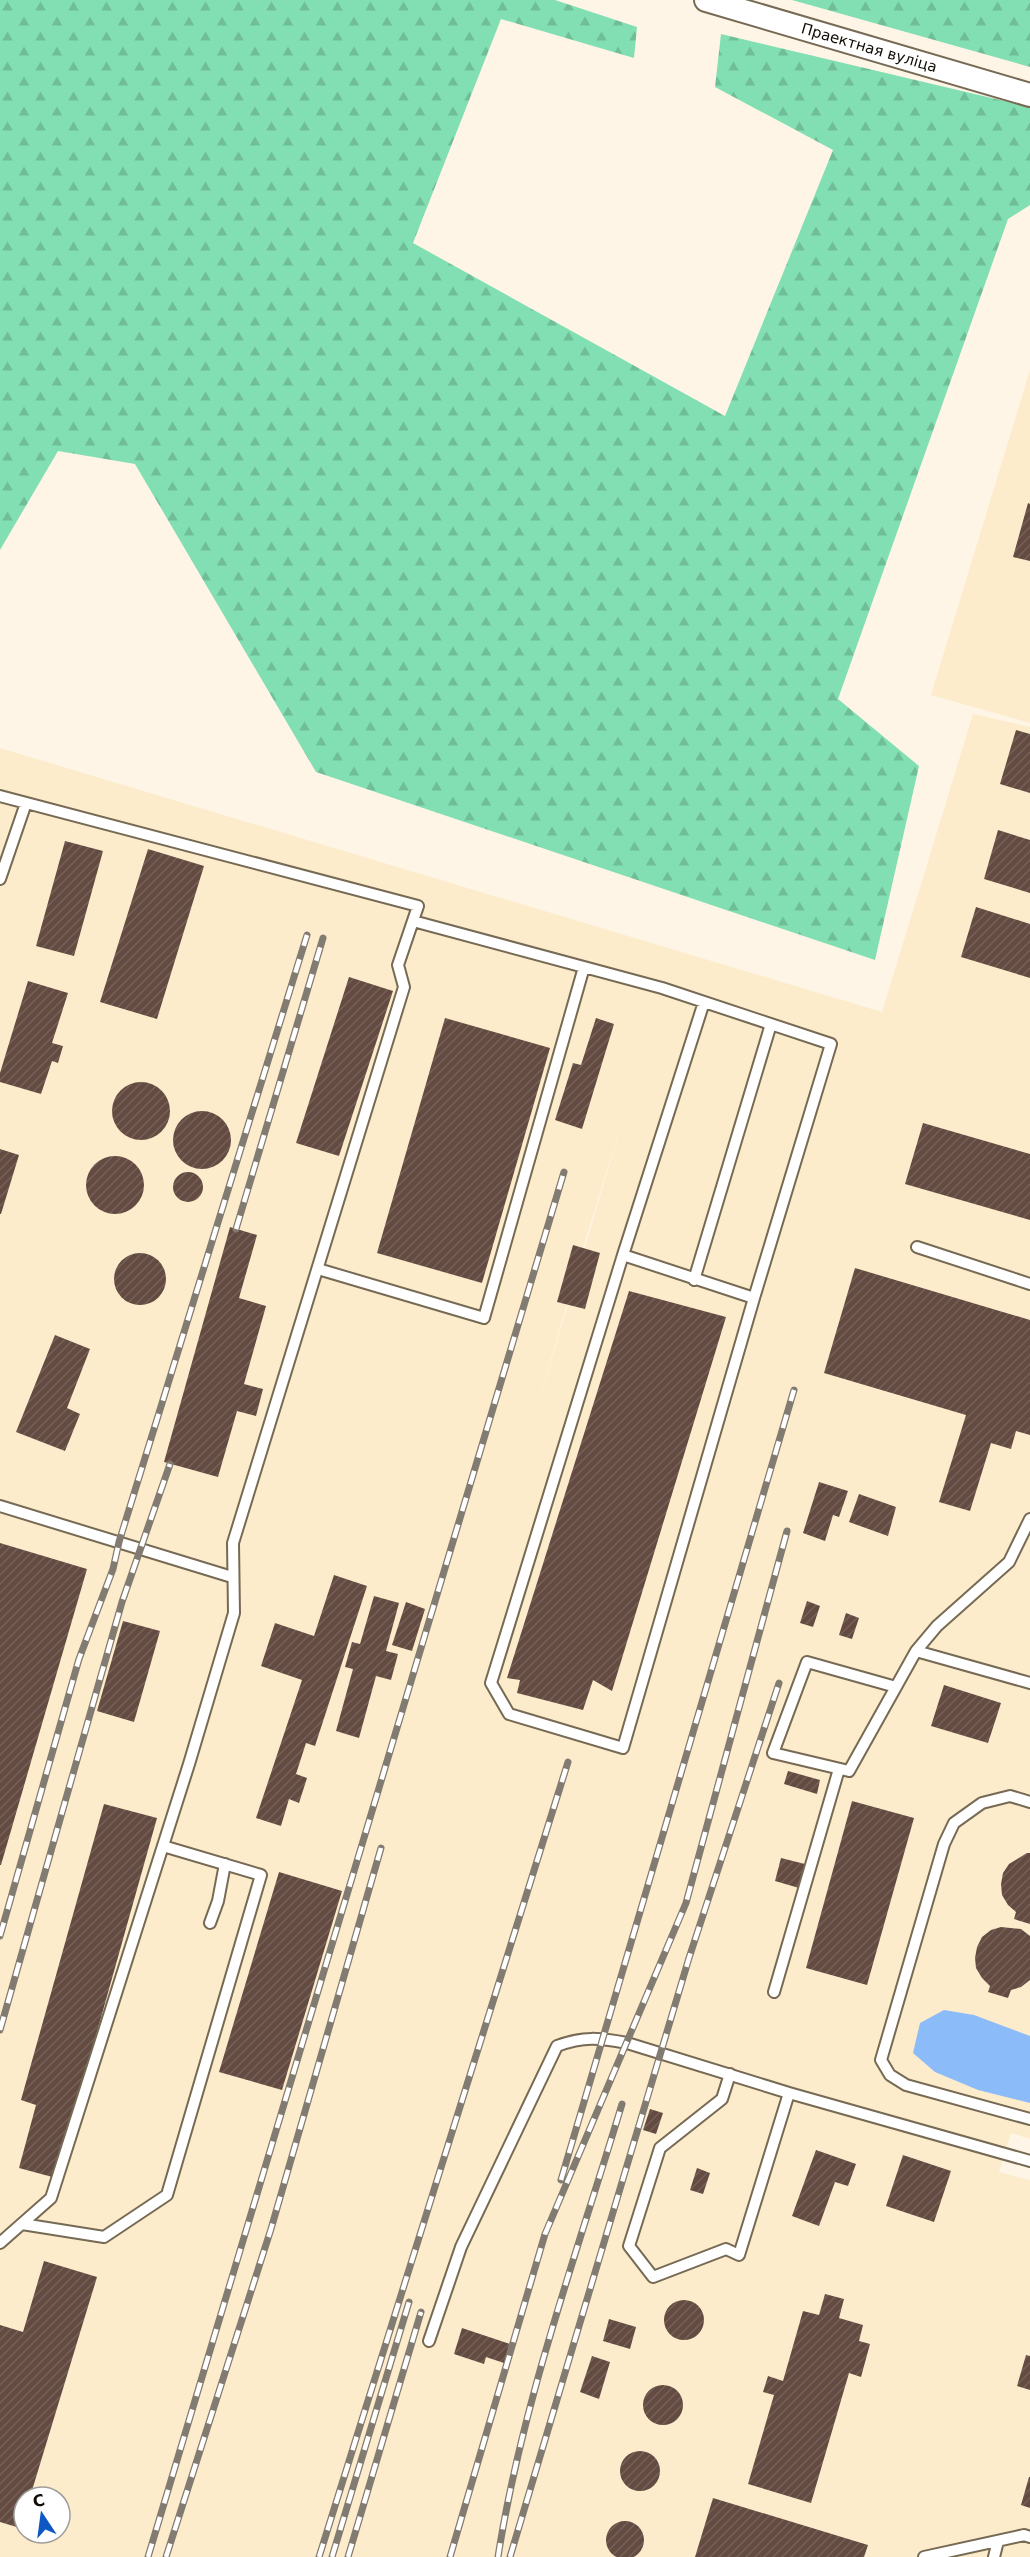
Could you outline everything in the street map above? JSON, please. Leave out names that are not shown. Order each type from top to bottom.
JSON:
[{"type":"street","name":"Праектная вуліца","points":[[706,0],[1030,95]]},
{"type":"lane","points":[[0,796],[418,906],[398,965],[404,987],[233,1543],[234,1613],[163,1846],[51,2198],[0,2243]]},
{"type":"lane","points":[[0,879],[26,803]]},
{"type":"lane","points":[[413,921],[704,1002],[831,1044],[623,1748],[509,1714],[491,1683],[622,1255],[704,1002]]},
{"type":"lane","points":[[318,1269],[484,1318],[584,967]]},
{"type":"lane","points":[[694,1280],[771,1024]]},
{"type":"lane","points":[[917,1247],[1030,1284]]},
{"type":"lane","points":[[622,1255],[754,1299]]},
{"type":"lane","points":[[0,1506],[232,1577]]},
{"type":"lane","points":[[896,1688],[807,1662],[773,1753],[849,1771],[896,1688],[916,1651],[937,1626],[1008,1562],[1030,1519]]},
{"type":"lane","points":[[916,1651],[1030,1683]]},
{"type":"lane","points":[[774,1992],[839,1769]]},
{"type":"lane","points":[[1030,1802],[1010,1796],[982,1803],[954,1823],[944,1845],[882,2060],[890,2075],[906,2085],[1030,2119]]},
{"type":"lane","points":[[22,2224],[104,2237],[167,2195],[261,1875],[163,1846]]},
{"type":"lane","points":[[210,1923],[218,1901],[225,1864]]},
{"type":"lane","points":[[429,2342],[461,2247],[557,2046],[578,2038],[602,2038],[627,2043],[789,2093],[1030,2161]]},
{"type":"lane","points":[[730,2074],[722,2099],[660,2148],[629,2246],[653,2277],[726,2249],[739,2255],[789,2093]]},
{"type":"lane","points":[[924,2557],[1024,2535],[1030,2537]]},
{"type":"lane","points":[[994,2557],[998,2541]]},
{"type":"shaded area","points":[[1030,370],[1030,723],[931,695]]},
{"type":"shaded area","points":[[973,714],[1030,727],[1030,2139],[1011,2133],[999,2172],[1030,2180],[1030,2557],[0,2557],[0,748],[882,1012]],"holes":[[[626,1109],[534,1418],[583,1248]]]},
{"type":"green space","points":[[0,0],[555,0],[637,27],[634,58],[501,19],[413,243],[725,416],[833,150],[715,87],[721,34],[1030,107],[1030,205],[1008,219],[838,699],[919,766],[875,960],[316,772],[135,464],[58,451],[0,550]]},
{"type":"green space","points":[[792,0],[1030,0],[1030,67]]},
{"type":"water","points":[[944,2010],[974,2015],[1030,2036],[1030,2103],[978,2090],[935,2072],[913,2053],[920,2023]]},
{"type":"building","points":[[1028,503],[1030,504],[1030,561],[1013,557]]},
{"type":"building","points":[[1016,730],[1030,734],[1030,793],[1000,784]]},
{"type":"building","points":[[998,830],[1030,840],[1030,893],[984,879]]},
{"type":"building","points":[[65,841],[103,851],[74,956],[36,946]]},
{"type":"building","points":[[148,849],[204,866],[157,1019],[100,1002]]},
{"type":"building","points":[[976,907],[1030,924],[1030,978],[961,957]]},
{"type":"building","points":[[349,977],[393,991],[339,1156],[296,1143]]},
{"type":"building","points":[[28,981],[68,993],[52,1043],[63,1046],[58,1063],[52,1061],[41,1094],[0,1082],[0,1073]]},
{"type":"building","points":[[445,1018],[550,1048],[482,1283],[377,1253]]},
{"type":"building","points":[[596,1018],[614,1024],[582,1129],[555,1120],[573,1063],[581,1065]]},
{"type":"building","points":[[141,1082],[152,1084],[165,1095],[170,1111],[168,1122],[157,1135],[141,1140],[130,1138],[117,1127],[112,1111],[114,1100],[125,1087]]},
{"type":"building","points":[[202,1111],[218,1116],[226,1124],[231,1140],[226,1156],[218,1164],[202,1169],[186,1164],[178,1156],[173,1140],[178,1124],[186,1116]]},
{"type":"building","points":[[923,1123],[1030,1154],[1030,1220],[905,1184]]},
{"type":"building","points":[[0,1149],[19,1155],[1,1214],[0,1214]]},
{"type":"building","points":[[115,1156],[126,1158],[139,1169],[144,1185],[142,1196],[131,1209],[115,1214],[104,1212],[91,1201],[86,1185],[88,1174],[99,1161]]},
{"type":"building","points":[[188,1172],[198,1177],[203,1187],[198,1197],[188,1202],[178,1197],[173,1187],[178,1177]]},
{"type":"building","points":[[230,1227],[257,1235],[239,1298],[266,1306],[244,1384],[263,1389],[256,1416],[237,1411],[218,1477],[164,1462]]},
{"type":"building","points":[[573,1245],[600,1253],[585,1309],[557,1302]]},
{"type":"building","points":[[140,1253],[150,1255],[158,1261],[164,1269],[166,1279],[164,1289],[158,1297],[150,1303],[140,1305],[130,1303],[122,1297],[116,1289],[114,1279],[116,1269],[122,1261],[130,1255]]},
{"type":"building","points":[[855,1268],[1030,1320],[1030,1435],[1016,1431],[1011,1449],[991,1443],[970,1511],[939,1502],[966,1415],[824,1373]]},
{"type":"building","points":[[629,1291],[726,1317],[612,1691],[593,1680],[583,1710],[517,1693],[520,1680],[507,1678]]},
{"type":"building","points":[[55,1335],[90,1349],[67,1408],[80,1414],[65,1451],[16,1432]]},
{"type":"building","points":[[819,1482],[848,1491],[839,1517],[833,1515],[825,1541],[803,1533]]},
{"type":"building","points":[[859,1494],[896,1507],[888,1536],[849,1522]]},
{"type":"building","points":[[0,1543],[87,1569],[1,1865],[0,1865]]},
{"type":"building","points":[[334,1575],[367,1586],[315,1746],[306,1743],[296,1774],[307,1778],[299,1803],[289,1799],[281,1826],[256,1818],[302,1680],[261,1666],[275,1623],[314,1636]]},
{"type":"building","points":[[374,1596],[399,1603],[386,1651],[398,1654],[391,1680],[376,1676],[359,1738],[336,1731],[353,1669],[345,1667],[352,1642],[360,1644]]},
{"type":"building","points":[[807,1601],[820,1606],[813,1627],[800,1623]]},
{"type":"building","points":[[406,1602],[425,1609],[412,1651],[392,1645]]},
{"type":"building","points":[[846,1613],[859,1618],[852,1639],[839,1635]]},
{"type":"building","points":[[123,1621],[160,1631],[134,1722],[97,1711]]},
{"type":"building","points":[[944,1685],[1001,1703],[988,1743],[931,1726]]},
{"type":"building","points":[[788,1771],[820,1780],[817,1794],[784,1784]]},
{"type":"building","points":[[852,1801],[914,1818],[867,1985],[806,1968]]},
{"type":"building","points":[[104,1804],[157,1818],[56,2178],[19,2168],[36,2105],[21,2100]]},
{"type":"building","points":[[1030,1853],[1030,1924],[1014,1919],[1016,1912],[1002,1895],[1001,1884],[1003,1873],[1009,1864]]},
{"type":"building","points":[[781,1858],[805,1864],[799,1888],[775,1881]]},
{"type":"building","points":[[279,1872],[342,1891],[282,2090],[219,2072]]},
{"type":"building","points":[[1001,1927],[1021,1929],[1030,1936],[1030,1980],[1021,1987],[1011,1990],[1008,1998],[988,1992],[990,1986],[976,1968],[975,1958],[982,1937],[991,1930]]},
{"type":"building","points":[[650,2109],[663,2113],[656,2134],[643,2130]]},
{"type":"building","points":[[816,2150],[856,2164],[848,2186],[835,2182],[819,2226],[792,2216]]},
{"type":"building","points":[[903,2155],[951,2171],[934,2222],[886,2206]]},
{"type":"building","points":[[697,2168],[710,2173],[703,2194],[690,2190]]},
{"type":"building","points":[[44,2261],[97,2277],[34,2485],[12,2485],[12,2526],[0,2522],[0,2325],[23,2332]]},
{"type":"building","points":[[825,2294],[844,2299],[839,2318],[863,2325],[859,2341],[870,2344],[861,2377],[849,2373],[811,2503],[748,2484],[774,2395],[763,2392],[768,2376],[783,2381],[803,2311],[819,2315]]},
{"type":"building","points":[[684,2300],[698,2306],[704,2320],[698,2334],[684,2340],[670,2334],[664,2320],[670,2306]]},
{"type":"building","points":[[609,2319],[636,2327],[630,2349],[603,2341]]},
{"type":"building","points":[[462,2328],[513,2345],[507,2364],[486,2357],[484,2364],[454,2354]]},
{"type":"building","points":[[1026,2355],[1030,2356],[1030,2390],[1017,2386]]},
{"type":"building","points":[[592,2356],[610,2362],[599,2399],[580,2392]]},
{"type":"building","points":[[663,2385],[677,2391],[683,2405],[677,2419],[663,2425],[649,2419],[643,2405],[649,2391]]},
{"type":"building","points":[[640,2451],[654,2457],[660,2471],[654,2485],[640,2491],[626,2485],[620,2471],[626,2457]]},
{"type":"building","points":[[1030,2477],[1030,2508],[1021,2505]]},
{"type":"building","points":[[713,2498],[868,2545],[864,2557],[695,2557]]},
{"type":"building","points":[[625,2521],[639,2526],[644,2540],[639,2554],[625,2559],[611,2554],[606,2540],[611,2526]]},
{"type":"railway","points":[[0,1936],[79,1659],[113,1569],[119,1542],[307,935]]},
{"type":"railway","points":[[236,1229],[323,938]]},
{"type":"railway","points":[[148,2557],[564,1172]]},
{"type":"railway","points":[[561,2180],[794,1390]]},
{"type":"railway","points":[[0,2030],[122,1602],[170,1464]]},
{"type":"railway","points":[[450,2557],[545,2234],[686,1903],[787,1531]]},
{"type":"railway","points":[[510,2557],[689,1958],[779,1683]]},
{"type":"railway","points":[[319,2557],[568,1762]]},
{"type":"railway","points":[[166,2557],[271,2229],[381,1848]]},
{"type":"railway","points":[[498,2557],[508,2499],[536,2385],[622,2104]]},
{"type":"railway","points":[[332,2557],[409,2302]]},
{"type":"railway","points":[[348,2557],[421,2312]]}]
